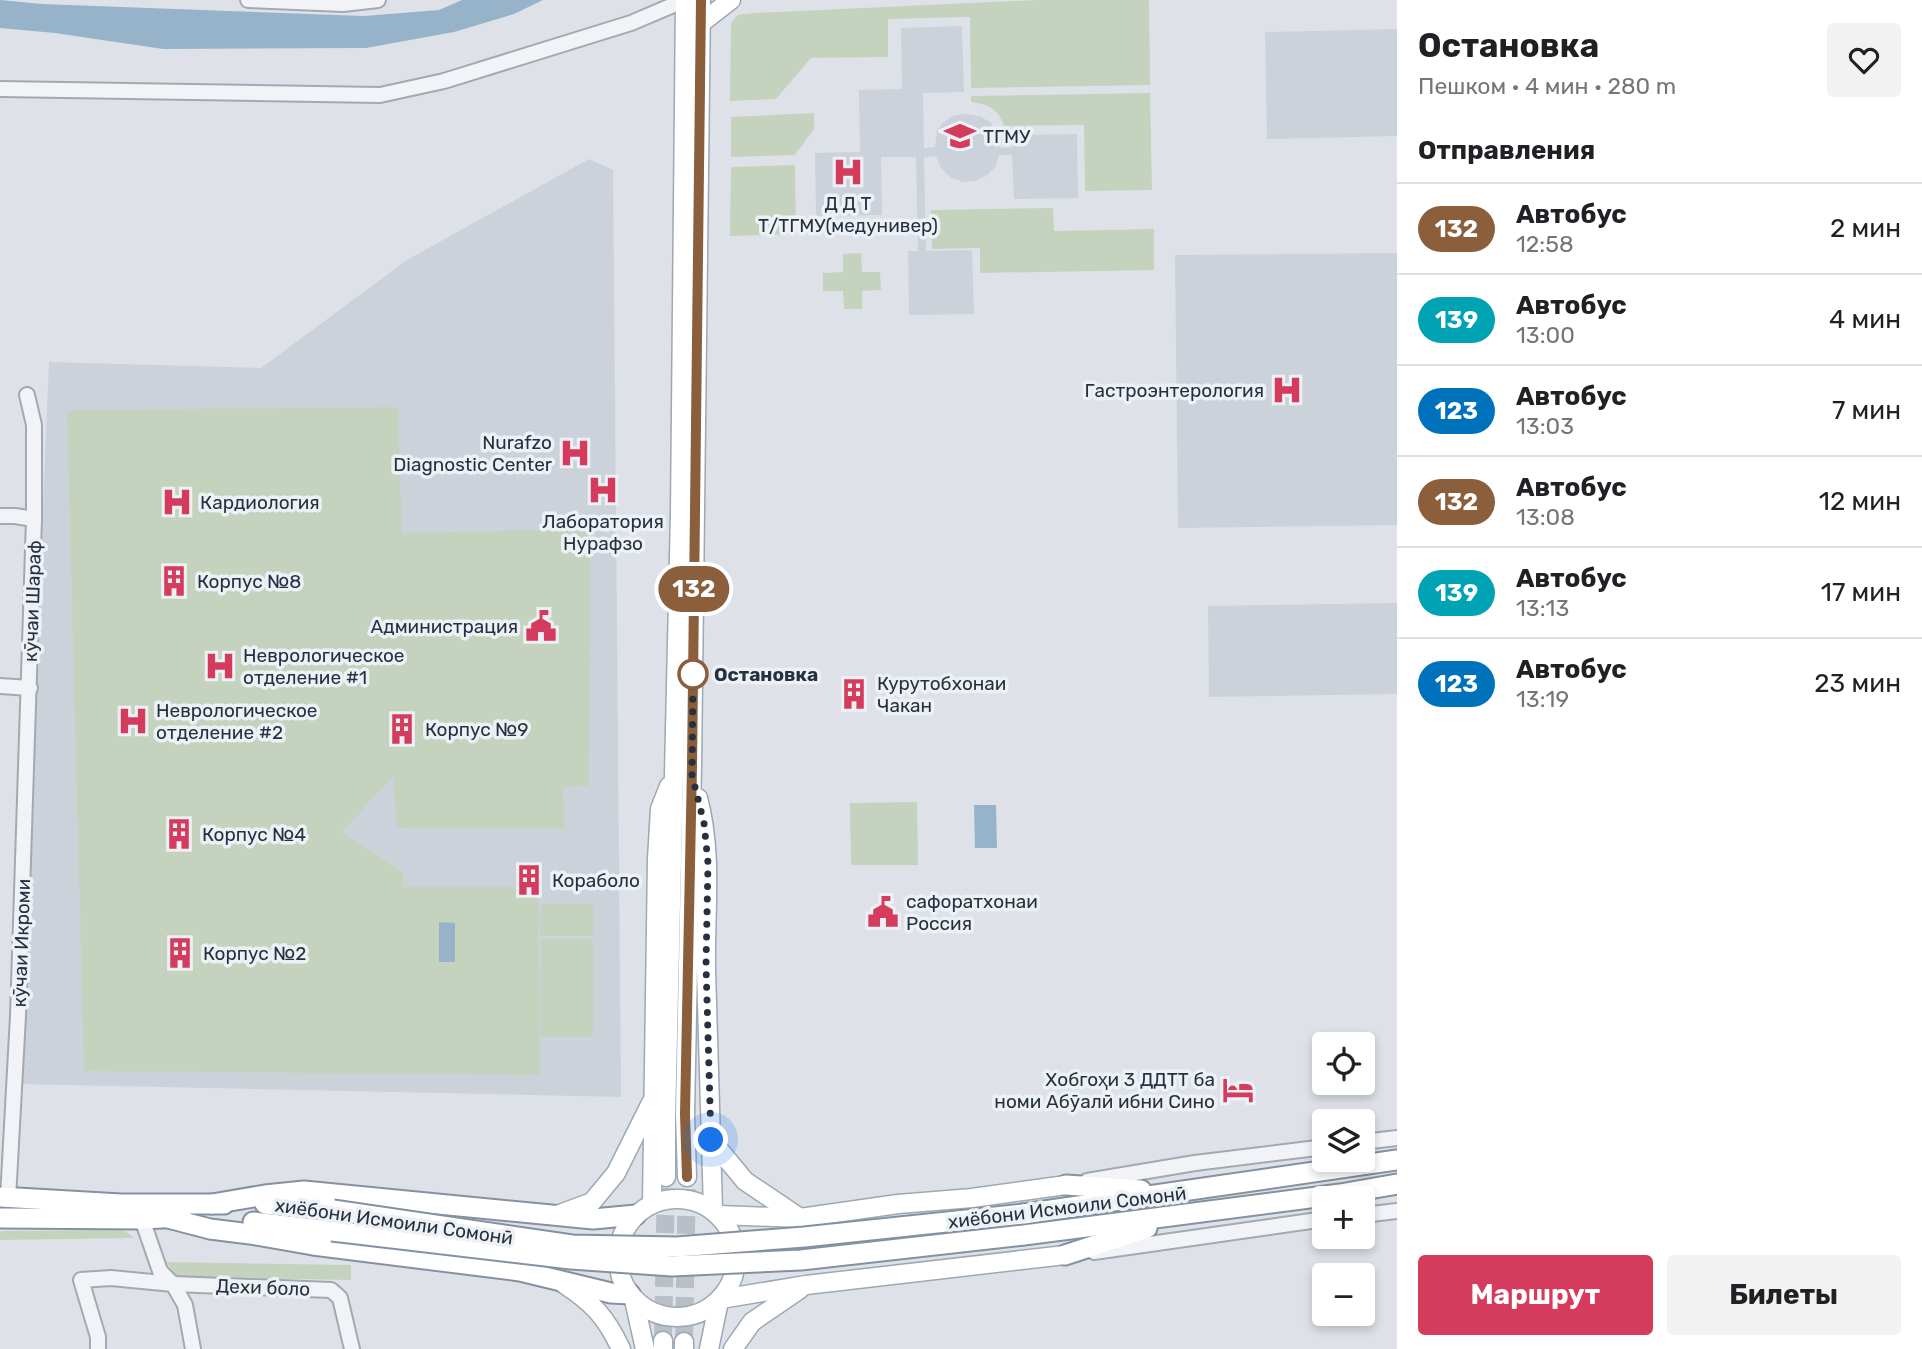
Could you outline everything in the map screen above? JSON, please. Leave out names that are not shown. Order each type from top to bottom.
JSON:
[{"type":"highway","name":"хиёбони Исмоили Сомонӣ","points":[[4,1198],[121,1204],[260,1203],[333,1210],[572,1245],[677,1247],[804,1237],[1023,1214],[1397,1160]]},
{"type":"highway","points":[[1066,1185],[1181,1192]]},
{"type":"highway","name":"хиёбони Исмоили Сомонӣ","points":[[0,1218],[183,1217],[252,1222],[571,1259],[672,1266],[802,1260],[1024,1235],[1397,1185]]},
{"type":"highway","points":[[212,1204],[304,1191],[593,1219],[644,1209]]},
{"type":"highway","points":[[1065,1255],[1193,1213]]},
{"type":"highway","points":[[168,1218],[210,1229],[313,1245],[520,1271],[632,1297]]},
{"type":"main road","points":[[685,0],[680,513],[687,1177]]},
{"type":"main road","points":[[666,1177],[673,859],[682,774],[701,0]]},
{"type":"main road","points":[[700,24],[731,0]]},
{"type":"main road","points":[[644,1209],[654,1096],[660,809],[682,774]]},
{"type":"main road","points":[[682,774],[704,823],[708,863],[706,965],[716,1213]]},
{"type":"main road","points":[[555,1216],[593,1202],[616,1173],[654,1096]]},
{"type":"main road","points":[[711,1140],[745,1181],[800,1218]]},
{"type":"main road","points":[[716,1213],[800,1218],[1066,1185]]},
{"type":"main road","points":[[632,1297],[654,1312],[677,1318],[707,1310],[720,1300],[730,1287],[736,1272],[737,1257],[729,1227],[716,1213],[699,1202],[667,1199],[644,1209],[625,1229],[617,1262],[621,1279],[632,1297],[645,1349]]},
{"type":"main road","points":[[720,1300],[806,1286],[1065,1255]]},
{"type":"main road","points":[[555,1278],[584,1297],[605,1319],[621,1349]]},
{"type":"main road","points":[[733,1349],[752,1322],[806,1286]]},
{"type":"main road","points":[[709,1349],[720,1300]]},
{"type":"street","points":[[248,0],[331,4],[378,0]]},
{"type":"street","points":[[0,89],[380,95],[444,81],[631,23],[685,0]]},
{"type":"street","points":[[27,395],[34,425],[34,519]]},
{"type":"street","name":"кӯчаи Шараф","points":[[0,516],[34,519],[30,688],[0,686]]},
{"type":"street","name":"кӯчаи Икроми","points":[[4,1198],[18,1016],[30,688]]},
{"type":"street","points":[[1375,1141],[1397,1138]]},
{"type":"street","points":[[1066,1185],[1195,1163],[1312,1149]]},
{"type":"street","points":[[1375,1214],[1397,1211]]},
{"type":"street","points":[[142,1219],[160,1271],[173,1284],[185,1306],[193,1349]]},
{"type":"street","points":[[1065,1255],[1312,1221]]},
{"type":"street","name":"Дехи боло","points":[[98,1349],[98,1337],[81,1280],[111,1278],[173,1284],[331,1290],[340,1298],[352,1349]]},
{"type":"shaded area","name":"Д Д Т Т/ТГМУ(медунивер)","points":[[962,26],[964,92],[923,93],[924,148],[935,147],[937,130],[955,115],[980,116],[991,123],[999,135],[1000,148],[1013,147],[1013,135],[1077,134],[1078,198],[1014,199],[1012,155],[999,155],[996,166],[987,175],[975,181],[963,182],[950,177],[941,168],[936,156],[924,157],[926,251],[972,250],[974,314],[909,315],[908,251],[918,251],[916,157],[881,157],[882,215],[816,216],[815,153],[860,152],[859,90],[902,89],[901,28]]},
{"type":"shaded area","points":[[1397,29],[1397,136],[1267,139],[1265,32]]},
{"type":"shaded area","points":[[589,159],[613,170],[621,1097],[19,1084],[49,362],[261,368],[407,260]]},
{"type":"shaded area","name":"Гастроэнтерология","points":[[1397,253],[1397,525],[1178,528],[1175,255]]},
{"type":"shaded area","points":[[1397,603],[1397,694],[1209,697],[1208,606]]},
{"type":"green space","points":[[1036,0],[1149,0],[1150,85],[971,88],[970,17],[888,19],[888,57],[811,58],[776,99],[730,101],[731,23],[738,15]]},
{"type":"green space","points":[[1150,93],[1152,190],[1085,191],[1084,125],[1004,126],[992,108],[971,102],[971,96]]},
{"type":"green space","points":[[814,113],[814,129],[795,155],[731,157],[731,117]]},
{"type":"green space","points":[[795,165],[796,234],[730,236],[731,167]]},
{"type":"green space","points":[[1053,208],[1054,231],[1154,229],[1154,270],[980,273],[980,248],[932,249],[931,210]]},
{"type":"green space","points":[[861,253],[862,272],[880,272],[881,290],[862,291],[862,309],[844,309],[843,291],[823,291],[823,273],[843,272],[843,254]]},
{"type":"green space","points":[[398,407],[402,533],[590,529],[589,786],[563,787],[564,829],[397,828],[393,776],[342,832],[403,872],[403,887],[538,887],[540,1075],[84,1071],[67,410]]},
{"type":"green space","points":[[917,802],[918,865],[851,865],[850,803]]},
{"type":"green space","points":[[541,904],[593,904],[593,936],[540,936]]},
{"type":"green space","points":[[541,939],[593,939],[593,1037],[541,1037]]},
{"type":"green space","points":[[119,1230],[134,1238],[0,1240],[0,1232],[3,1231]]},
{"type":"green space","points":[[166,1262],[351,1265],[351,1280],[177,1277]]},
{"type":"water","points":[[0,0],[42,4],[364,16],[439,10],[462,0],[543,0],[514,14],[454,32],[366,48],[163,49],[0,28]]},
{"type":"water","points":[[974,805],[996,805],[997,848],[975,848]]},
{"type":"water","points":[[439,922],[455,923],[455,962],[439,962]]},
{"type":"tunnel","points":[[663,1341],[666,1177]]},
{"type":"tunnel","points":[[684,1342],[687,1177]]},
{"type":"bus line","name":"132","points":[[687,1177],[685,1114],[701,0]]},
{"type":"place","name":"ТГМУ","points":[[960,136]]},
{"type":"place","name":"Д Д Т Т/ТГМУ(медунивер)","points":[[848,172]]},
{"type":"place","name":"Гастроэнтерология","points":[[1287,390]]},
{"type":"place","name":"Nurafzo Diagnostic Center","points":[[575,453]]},
{"type":"place","name":"Лаборатория Нурафзо","points":[[603,490]]},
{"type":"place","name":"Кардиология","points":[[177,502]]},
{"type":"place","name":"Корпус №8","points":[[174,581]]},
{"type":"place","name":"Администрация","points":[[541,626]]},
{"type":"place","name":"Неврологическое отделение #1","points":[[220,666]]},
{"type":"place","name":"Остановка","points":[[693,674]]},
{"type":"place","name":"Курутобхонаи Чакан","points":[[854,694]]},
{"type":"place","name":"Неврологическое отделение #2","points":[[133,721]]},
{"type":"place","name":"Корпус №9","points":[[402,729]]},
{"type":"place","name":"Корпус №4","points":[[179,834]]},
{"type":"place","name":"Кораболо","points":[[529,880]]},
{"type":"place","name":"сафоратхонаи Россия","points":[[883,912]]},
{"type":"place","name":"Корпус №2","points":[[180,953]]},
{"type":"place","name":"Хобгоҳи 3 ДДТТ ба номи Абӯалӣ ибни Сино","points":[[1238,1090]]},
{"type":"route","points":[[693,674],[692,775],[704,823],[708,863],[706,965],[711,1140]]}]
